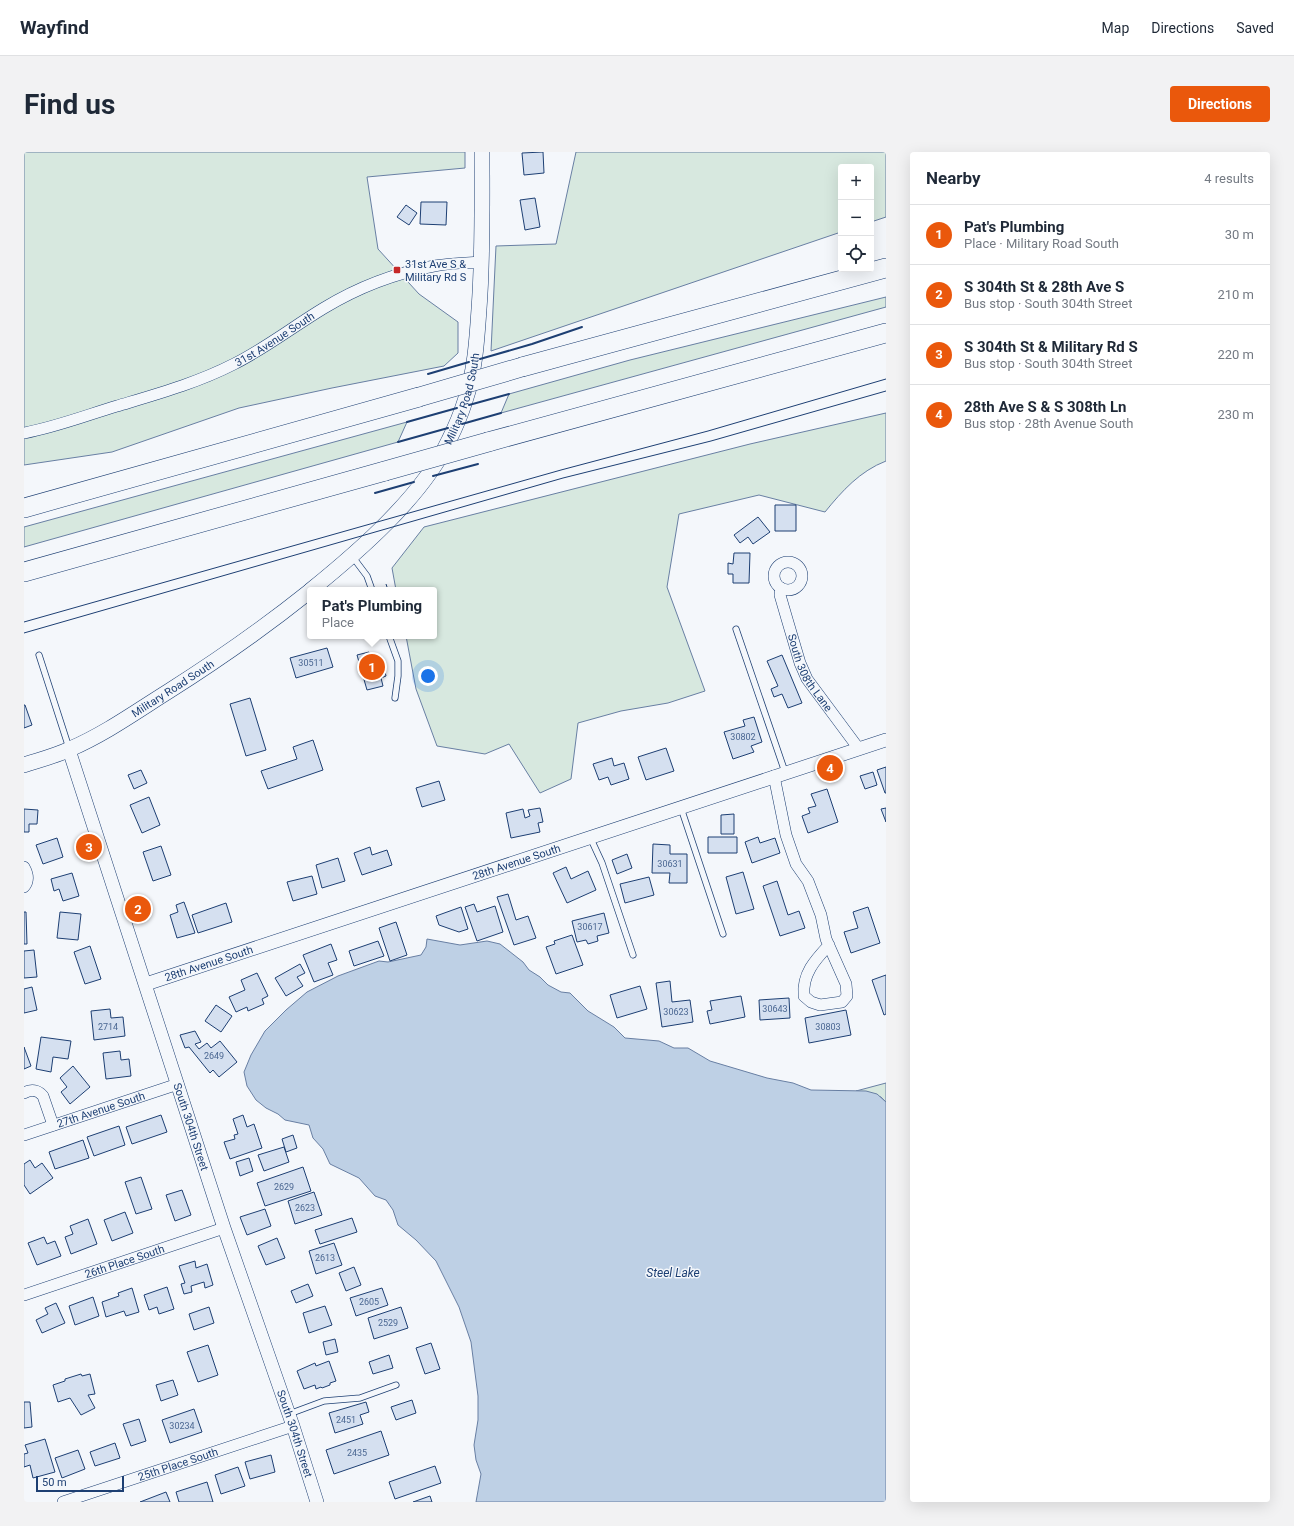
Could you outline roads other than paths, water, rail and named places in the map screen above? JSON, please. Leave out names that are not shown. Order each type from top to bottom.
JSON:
[{"type":"highway","points":[[24,508],[522,367],[886,268]]},
{"type":"highway","points":[[24,572],[488,442],[886,333]]},
{"type":"main road","name":"Military Road South","points":[[314,587],[352,556],[401,507],[430,472],[449,441],[466,401],[477,349],[482,262],[482,152]]},
{"type":"main road","name":"Military Road South","points":[[24,765],[69,750],[131,715],[209,666],[283,612],[307,592]]},
{"type":"street","name":"31st Avenue South","points":[[24,433],[66,422],[191,383],[218,372],[254,353],[326,307],[385,280],[411,271],[434,266],[455,263],[482,262]]},
{"type":"street","name":"South 308th Lane","points":[[781,588],[780,595],[786,619],[800,663],[807,679],[858,748]]},
{"type":"street","name":"28th Avenue South","points":[[146,984],[886,740]]},
{"type":"street","name":"South 304th Street","points":[[69,750],[224,1228],[289,1414],[317,1502]]},
{"type":"street","points":[[780,774],[786,835],[796,864],[808,881],[821,914],[829,945],[846,984],[847,996],[842,1002],[820,1005],[811,1002],[804,996],[804,988],[806,975],[813,962],[829,945]]},
{"type":"street","points":[[24,868],[28,874],[28,880],[24,887]]},
{"type":"street","name":"27th Avenue South","points":[[25,1131],[53,1125],[178,1084]]},
{"type":"street","points":[[24,1093],[30,1090],[40,1092],[43,1096],[53,1125]]},
{"type":"street","name":"26th Place South","points":[[24,1295],[224,1228]]},
{"type":"street","name":"25th Place South","points":[[63,1502],[293,1426]]},
{"type":"lane","points":[[352,556],[367,576],[371,587]]},
{"type":"lane","points":[[736,629],[780,774]]},
{"type":"lane","points":[[390,639],[398,660],[398,676],[395,698]]},
{"type":"lane","points":[[39,655],[69,750]]},
{"type":"lane","points":[[681,807],[723,934]]},
{"type":"lane","points":[[590,837],[602,864],[633,955]]},
{"type":"lane","points":[[289,1414],[324,1401],[360,1398],[396,1385]]},
{"type":"water","name":"Steel Lake","points":[[427,939],[460,945],[487,941],[500,944],[523,962],[529,970],[540,977],[548,985],[561,992],[570,993],[588,1011],[614,1027],[625,1038],[659,1041],[674,1048],[688,1048],[710,1061],[767,1078],[793,1083],[811,1090],[866,1091],[877,1094],[886,1102],[886,1502],[476,1502],[481,1474],[476,1460],[474,1445],[478,1420],[478,1396],[471,1342],[459,1307],[436,1261],[416,1240],[398,1225],[393,1210],[386,1200],[375,1196],[359,1178],[330,1164],[323,1149],[313,1138],[309,1125],[285,1120],[256,1100],[247,1086],[244,1072],[251,1055],[265,1031],[307,992],[338,976],[379,961],[388,962],[421,955],[426,947]]},
{"type":"tram line","points":[[24,622],[561,470],[708,431],[886,379]]},
{"type":"tram line","points":[[24,633],[563,478],[711,441],[886,391]]},
{"type":"place","name":"31st Ave S & Military Rd S","points":[[397,270]]},
{"type":"place","name":"Pat's Plumbing","points":[[372,667]]},
{"type":"place","name":"28th Ave S & S 308th Ln","points":[[830,768]]},
{"type":"place","name":"S 304th St & Military Rd S","points":[[89,847]]},
{"type":"place","name":"S 304th St & 28th Ave S","points":[[138,909]]}]
